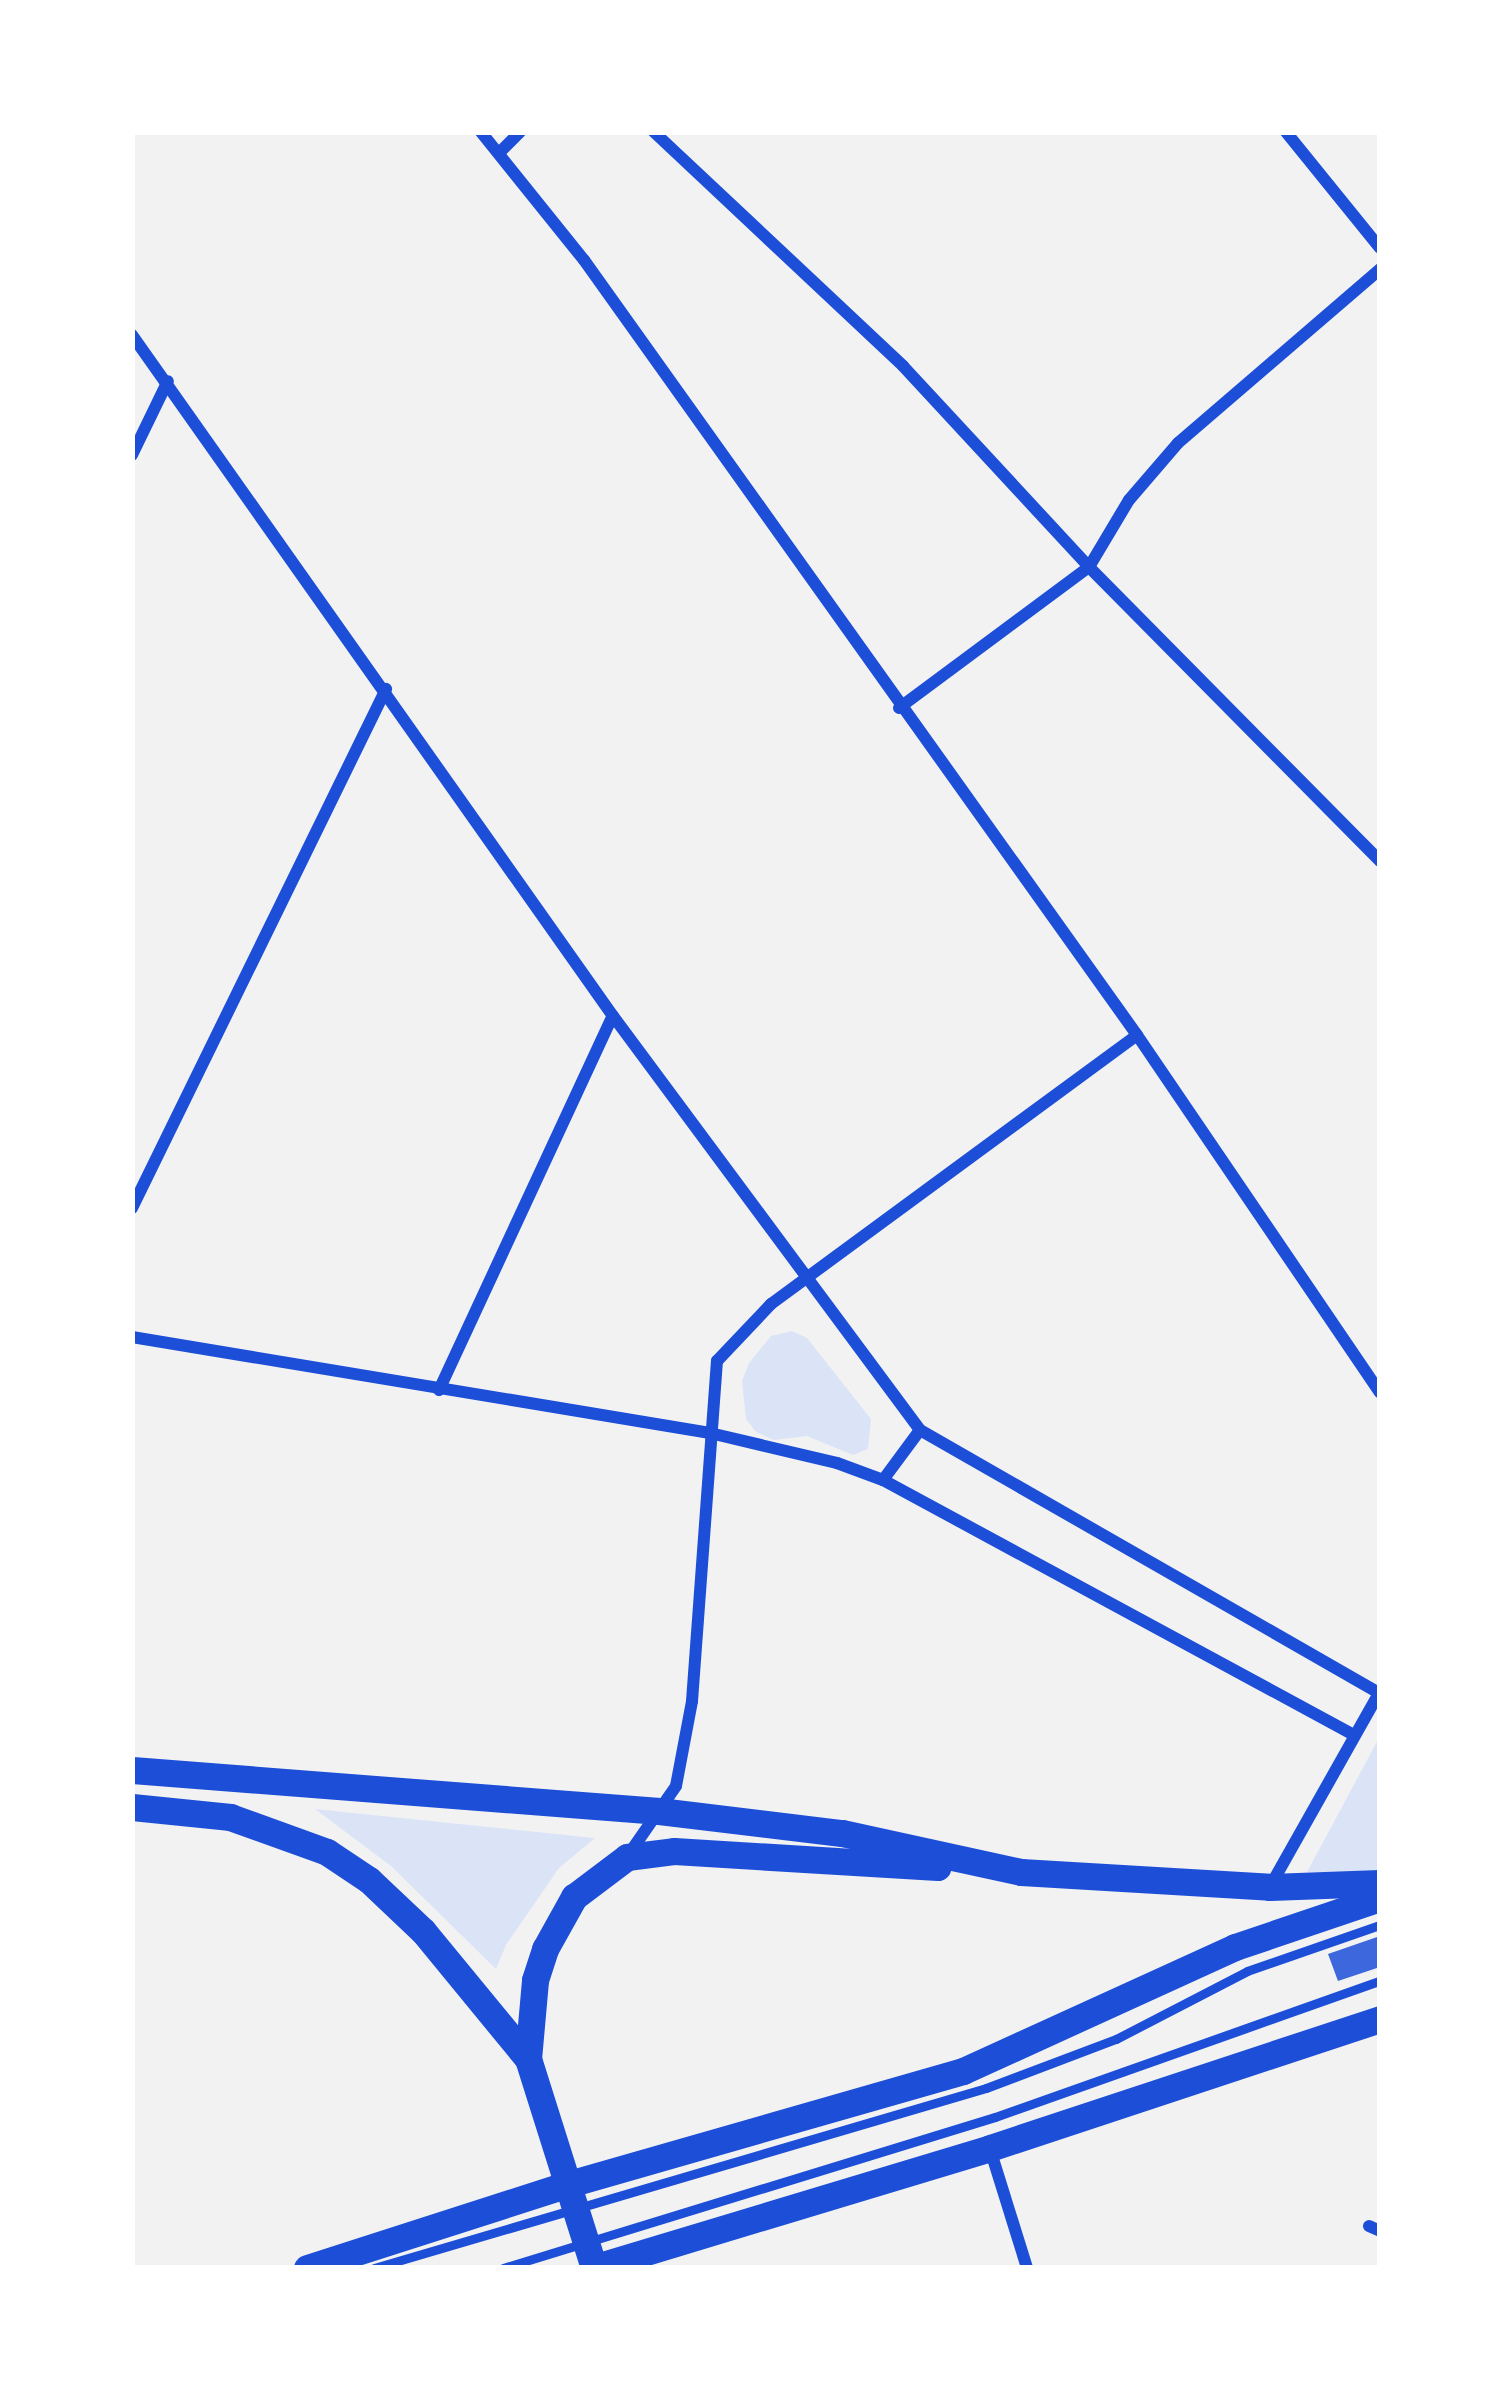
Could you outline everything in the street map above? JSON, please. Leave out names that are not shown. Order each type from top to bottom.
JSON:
[{"type":"main road","points":[[132,1770],[659,1810],[842,1833],[1021,1872]]},
{"type":"main road","points":[[132,1807],[230,1817],[327,1852],[369,1880],[423,1931],[528,2060],[591,2260],[990,2148],[1380,2019]]},
{"type":"main road","points":[[528,2060],[535,1980],[545,1949],[574,1897],[627,1857],[674,1851],[1270,1887],[1380,1883]]},
{"type":"main road","points":[[307,2268],[573,2195],[963,2071],[1235,1948],[1380,1898]]},
{"type":"street","points":[[481,132],[584,260],[899,708],[1138,1035],[1380,1392]]},
{"type":"street","points":[[500,153],[520,132]]},
{"type":"street","points":[[653,132],[902,366],[1089,567],[1380,861]]},
{"type":"street","points":[[1286,132],[1380,248]]},
{"type":"street","points":[[899,708],[1089,567],[1129,500],[1178,442],[1380,269]]},
{"type":"street","points":[[132,335],[386,688],[613,1016],[920,1430],[1379,1692],[1270,1887]]},
{"type":"street","points":[[132,455],[168,381]]},
{"type":"street","points":[[132,1208],[386,688]]},
{"type":"street","points":[[439,1390],[613,1016]]},
{"type":"street","points":[[627,1857],[676,1786],[692,1701],[717,1361],[737,1334],[805,1280],[1138,1035]]},
{"type":"street","points":[[132,1337],[710,1433],[799,1453],[883,1480],[1354,1735]]},
{"type":"street","points":[[883,1480],[920,1430]]},
{"type":"street","points":[[990,2148],[1027,2268]]},
{"type":"lane","points":[[374,2268],[573,2195],[986,2088],[1116,2039],[1247,1971],[1380,1925]]},
{"type":"lane","points":[[502,2268],[591,2260],[1380,1982]]},
{"type":"shaded area","points":[[792,1331],[807,1338],[871,1419],[868,1449],[853,1455],[807,1436],[774,1440],[756,1432],[746,1419],[742,1381],[749,1363],[771,1336]]},
{"type":"shaded area","points":[[1380,1736],[1380,1879],[1307,1872]]},
{"type":"shaded area","points":[[315,1809],[595,1838],[559,1868],[506,1945],[496,1969],[391,1866]]},
{"type":"building","points":[[1380,1936],[1380,1967],[1338,1981],[1328,1954]]}]
